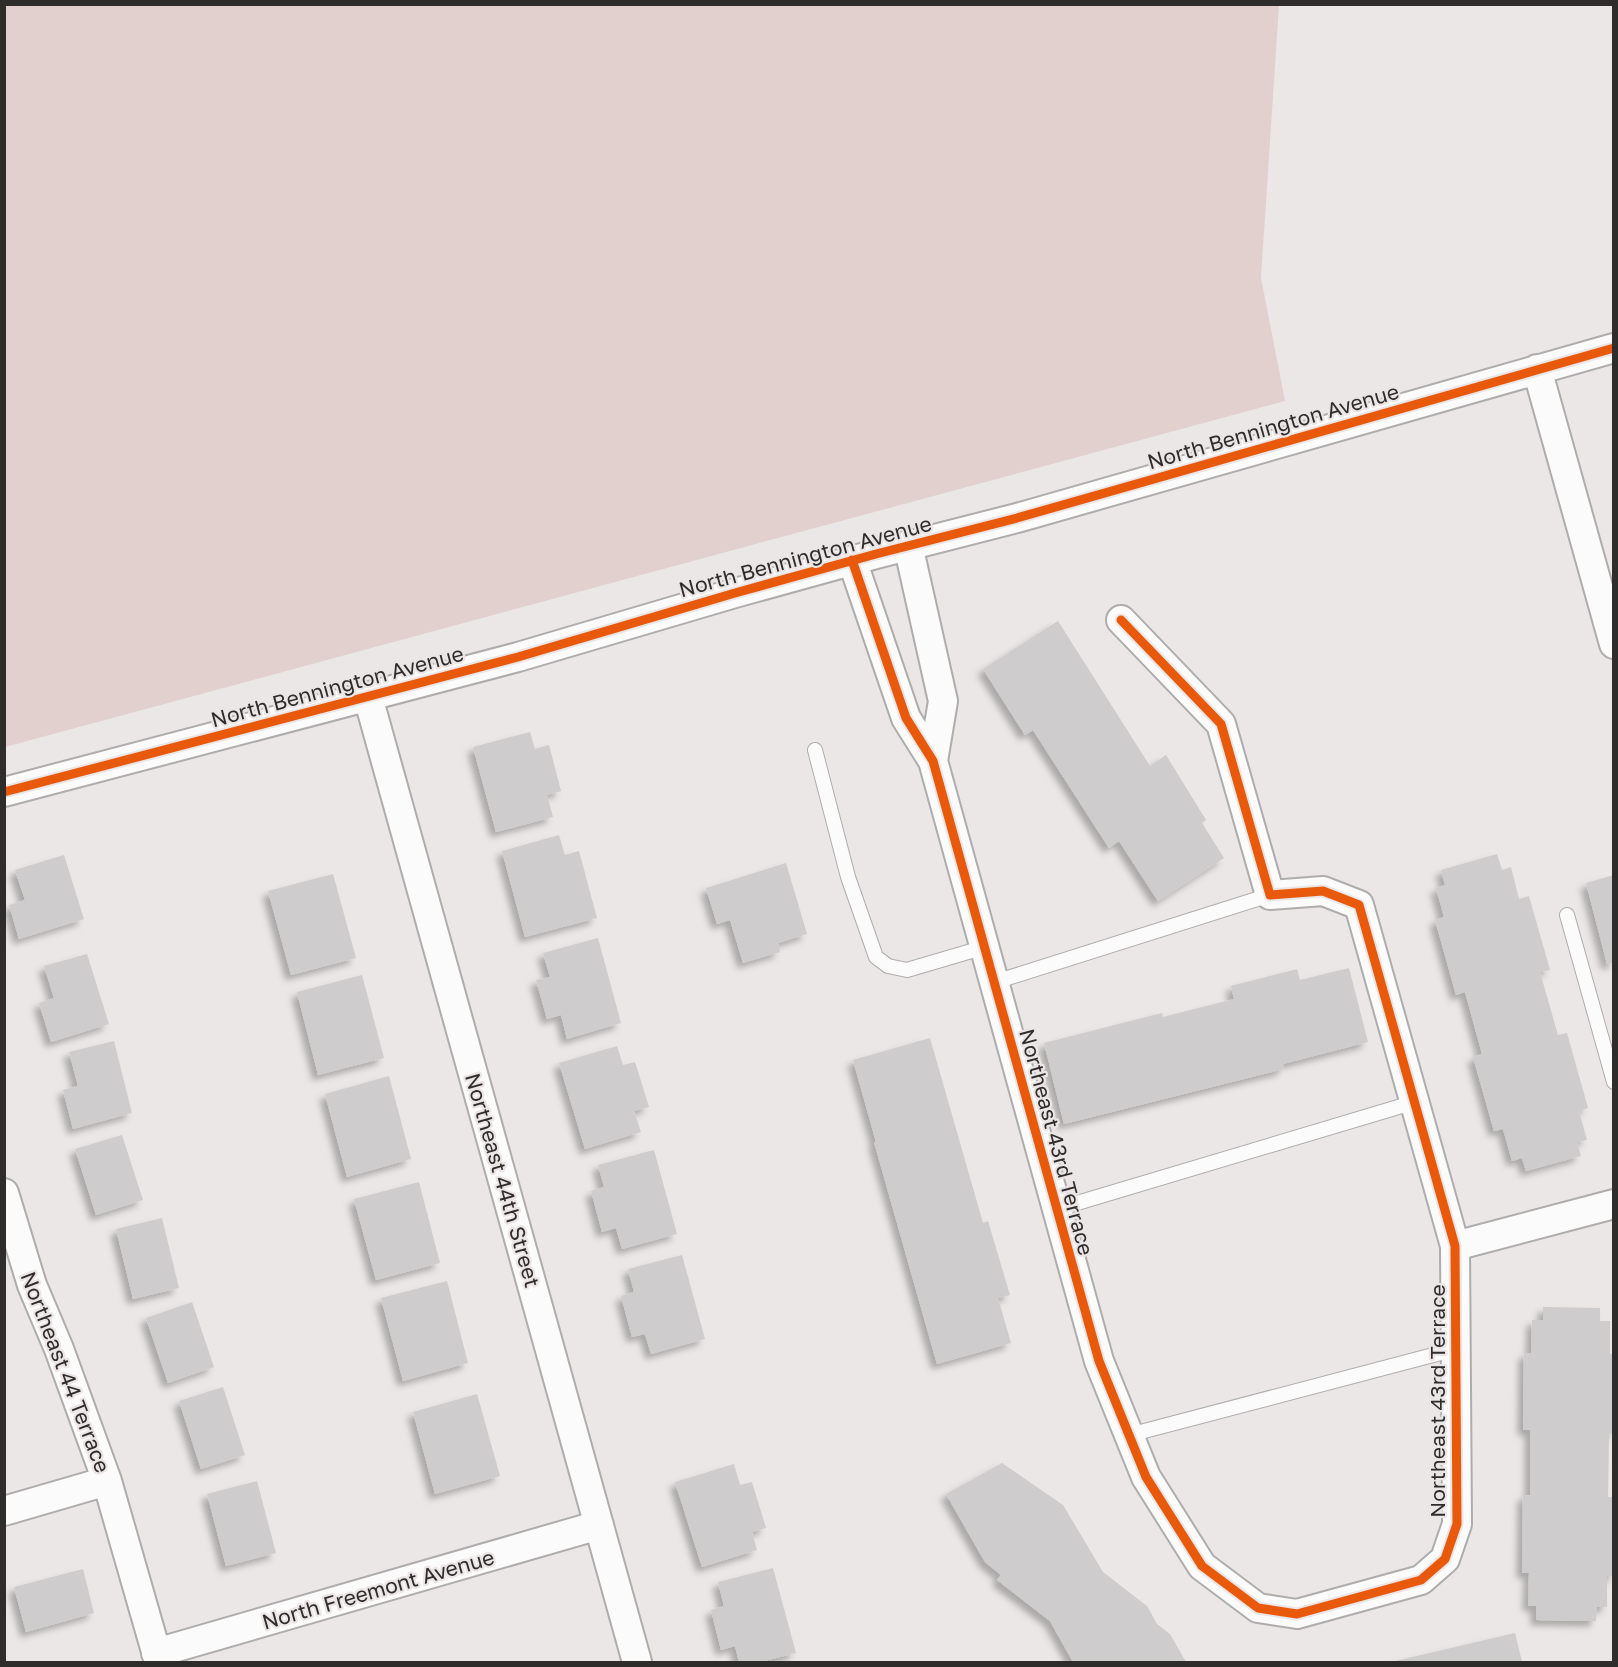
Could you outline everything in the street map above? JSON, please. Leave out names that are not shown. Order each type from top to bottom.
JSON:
[{"type":"street","name":"North Bennington Avenue","points":[[4,792],[518,657],[735,592],[1017,518],[1614,348]]},
{"type":"street","points":[[1537,369],[1614,644]]},
{"type":"street","name":"Northeast 43rd Terrace","points":[[908,545],[943,701],[933,761]]},
{"type":"street","name":"Northeast 43rd Terrace","points":[[852,560],[906,718],[933,761],[1099,1361],[1146,1477],[1202,1566],[1258,1608],[1297,1614],[1421,1580],[1445,1559],[1457,1524],[1455,1246],[1359,905],[1323,891],[1270,895]]},
{"type":"street","points":[[1121,620],[1221,724],[1270,895]]},
{"type":"street","name":"Northeast 44th Street","points":[[368,697],[637,1662]]},
{"type":"street","name":"Northeast 44 Terrace","points":[[4,1193],[32,1285],[107,1481]]},
{"type":"street","points":[[1455,1246],[1614,1204]]},
{"type":"street","points":[[4,1511],[107,1481],[157,1658]]},
{"type":"street","name":"North Freemont Avenue","points":[[157,1658],[599,1525]]},
{"type":"lane","points":[[815,750],[848,877],[876,957],[888,966],[908,970],[985,947]]},
{"type":"lane","points":[[995,982],[1270,895]]},
{"type":"lane","points":[[1567,915],[1614,1082]]},
{"type":"lane","points":[[1058,1209],[1415,1102]]},
{"type":"lane","points":[[1129,1435],[1456,1348]]},
{"type":"shaded area","points":[[5,4],[1279,5],[1261,278],[1285,401],[5,747]]},
{"type":"building","points":[[1058,621],[1150,766],[1166,755],[1206,820],[1202,823],[1224,858],[1158,901],[1119,841],[1109,848],[1033,730],[1025,735],[983,669]]},
{"type":"building","points":[[530,732],[535,749],[549,745],[561,791],[547,795],[553,817],[496,832],[473,747]]},
{"type":"building","points":[[559,835],[565,855],[579,851],[597,918],[525,937],[502,851]]},
{"type":"building","points":[[1497,854],[1502,870],[1511,867],[1519,899],[1529,896],[1550,970],[1540,972],[1558,1035],[1567,1033],[1588,1108],[1579,1111],[1587,1140],[1577,1142],[1581,1156],[1526,1171],[1522,1158],[1512,1161],[1503,1129],[1494,1131],[1473,1057],[1482,1054],[1465,992],[1456,995],[1435,920],[1444,917],[1436,888],[1445,885],[1441,870]]},
{"type":"building","points":[[64,855],[84,919],[19,939],[9,905],[25,900],[15,870]]},
{"type":"building","points":[[786,863],[807,934],[778,943],[780,952],[743,963],[730,920],[717,924],[706,888]]},
{"type":"building","points":[[333,874],[356,958],[291,975],[268,891]]},
{"type":"building","points":[[1614,875],[1614,963],[1607,964],[1586,883]]},
{"type":"building","points":[[598,938],[621,1023],[567,1039],[561,1015],[547,1019],[536,980],[550,977],[543,953]]},
{"type":"building","points":[[87,954],[109,1024],[51,1042],[39,1003],[54,998],[44,966]]},
{"type":"building","points":[[1349,968],[1368,1042],[1283,1064],[1284,1069],[1064,1124],[1044,1043],[1162,1013],[1163,1017],[1234,999],[1231,986],[1297,969],[1300,980]]},
{"type":"building","points":[[362,975],[384,1058],[318,1075],[297,992]]},
{"type":"building","points":[[930,1038],[983,1223],[988,1221],[1010,1295],[998,1298],[1011,1343],[937,1364],[853,1060]]},
{"type":"building","points":[[114,1041],[132,1113],[73,1129],[63,1090],[78,1086],[69,1052]]},
{"type":"building","points":[[617,1046],[623,1065],[635,1062],[649,1107],[634,1111],[641,1132],[585,1149],[559,1063]]},
{"type":"building","points":[[389,1076],[411,1159],[347,1177],[325,1094]]},
{"type":"building","points":[[122,1135],[143,1200],[96,1215],[75,1149]]},
{"type":"building","points":[[654,1150],[677,1234],[622,1249],[616,1228],[602,1232],[591,1191],[604,1187],[598,1165]]},
{"type":"building","points":[[419,1182],[440,1263],[376,1280],[354,1199]]},
{"type":"building","points":[[162,1218],[179,1288],[133,1299],[116,1229]]},
{"type":"building","points":[[682,1255],[705,1339],[651,1354],[645,1334],[632,1337],[621,1296],[634,1292],[628,1269]]},
{"type":"building","points":[[447,1281],[468,1363],[403,1381],[381,1298]]},
{"type":"building","points":[[192,1302],[214,1367],[168,1383],[146,1318]]},
{"type":"building","points":[[1543,1307],[1600,1308],[1600,1321],[1610,1321],[1610,1354],[1614,1354],[1614,1433],[1609,1433],[1608,1497],[1614,1497],[1614,1576],[1607,1576],[1607,1607],[1597,1607],[1596,1621],[1536,1620],[1536,1606],[1528,1606],[1529,1573],[1522,1573],[1523,1495],[1530,1495],[1530,1430],[1523,1430],[1524,1353],[1531,1353],[1532,1320],[1543,1320]]},
{"type":"building","points":[[223,1387],[245,1455],[201,1469],[179,1401]]},
{"type":"building","points":[[477,1394],[500,1476],[435,1494],[413,1412]]},
{"type":"building","points":[[1002,1463],[1063,1505],[1103,1572],[1147,1606],[1157,1624],[1170,1634],[1186,1662],[1073,1662],[1050,1621],[997,1580],[1001,1575],[985,1562],[946,1494]]},
{"type":"building","points":[[734,1464],[740,1485],[752,1482],[766,1528],[752,1532],[757,1550],[702,1567],[675,1482]]},
{"type":"building","points":[[257,1481],[276,1553],[226,1566],[207,1494]]},
{"type":"building","points":[[773,1568],[796,1653],[760,1662],[739,1662],[735,1646],[721,1650],[711,1610],[724,1606],[718,1582]]},
{"type":"building","points":[[83,1569],[94,1613],[26,1632],[14,1587]]},
{"type":"building","points":[[1515,1633],[1522,1662],[1391,1662]]},
{"type":"cycle path","points":[[4,792],[518,657],[735,593],[1017,518],[1614,348]]},
{"type":"cycle path","points":[[852,560],[906,718],[933,761],[1099,1361],[1146,1477],[1202,1566],[1258,1608],[1297,1614],[1421,1580],[1445,1559],[1457,1524],[1455,1246],[1359,905],[1323,891],[1270,895],[1221,724],[1121,620]]}]
